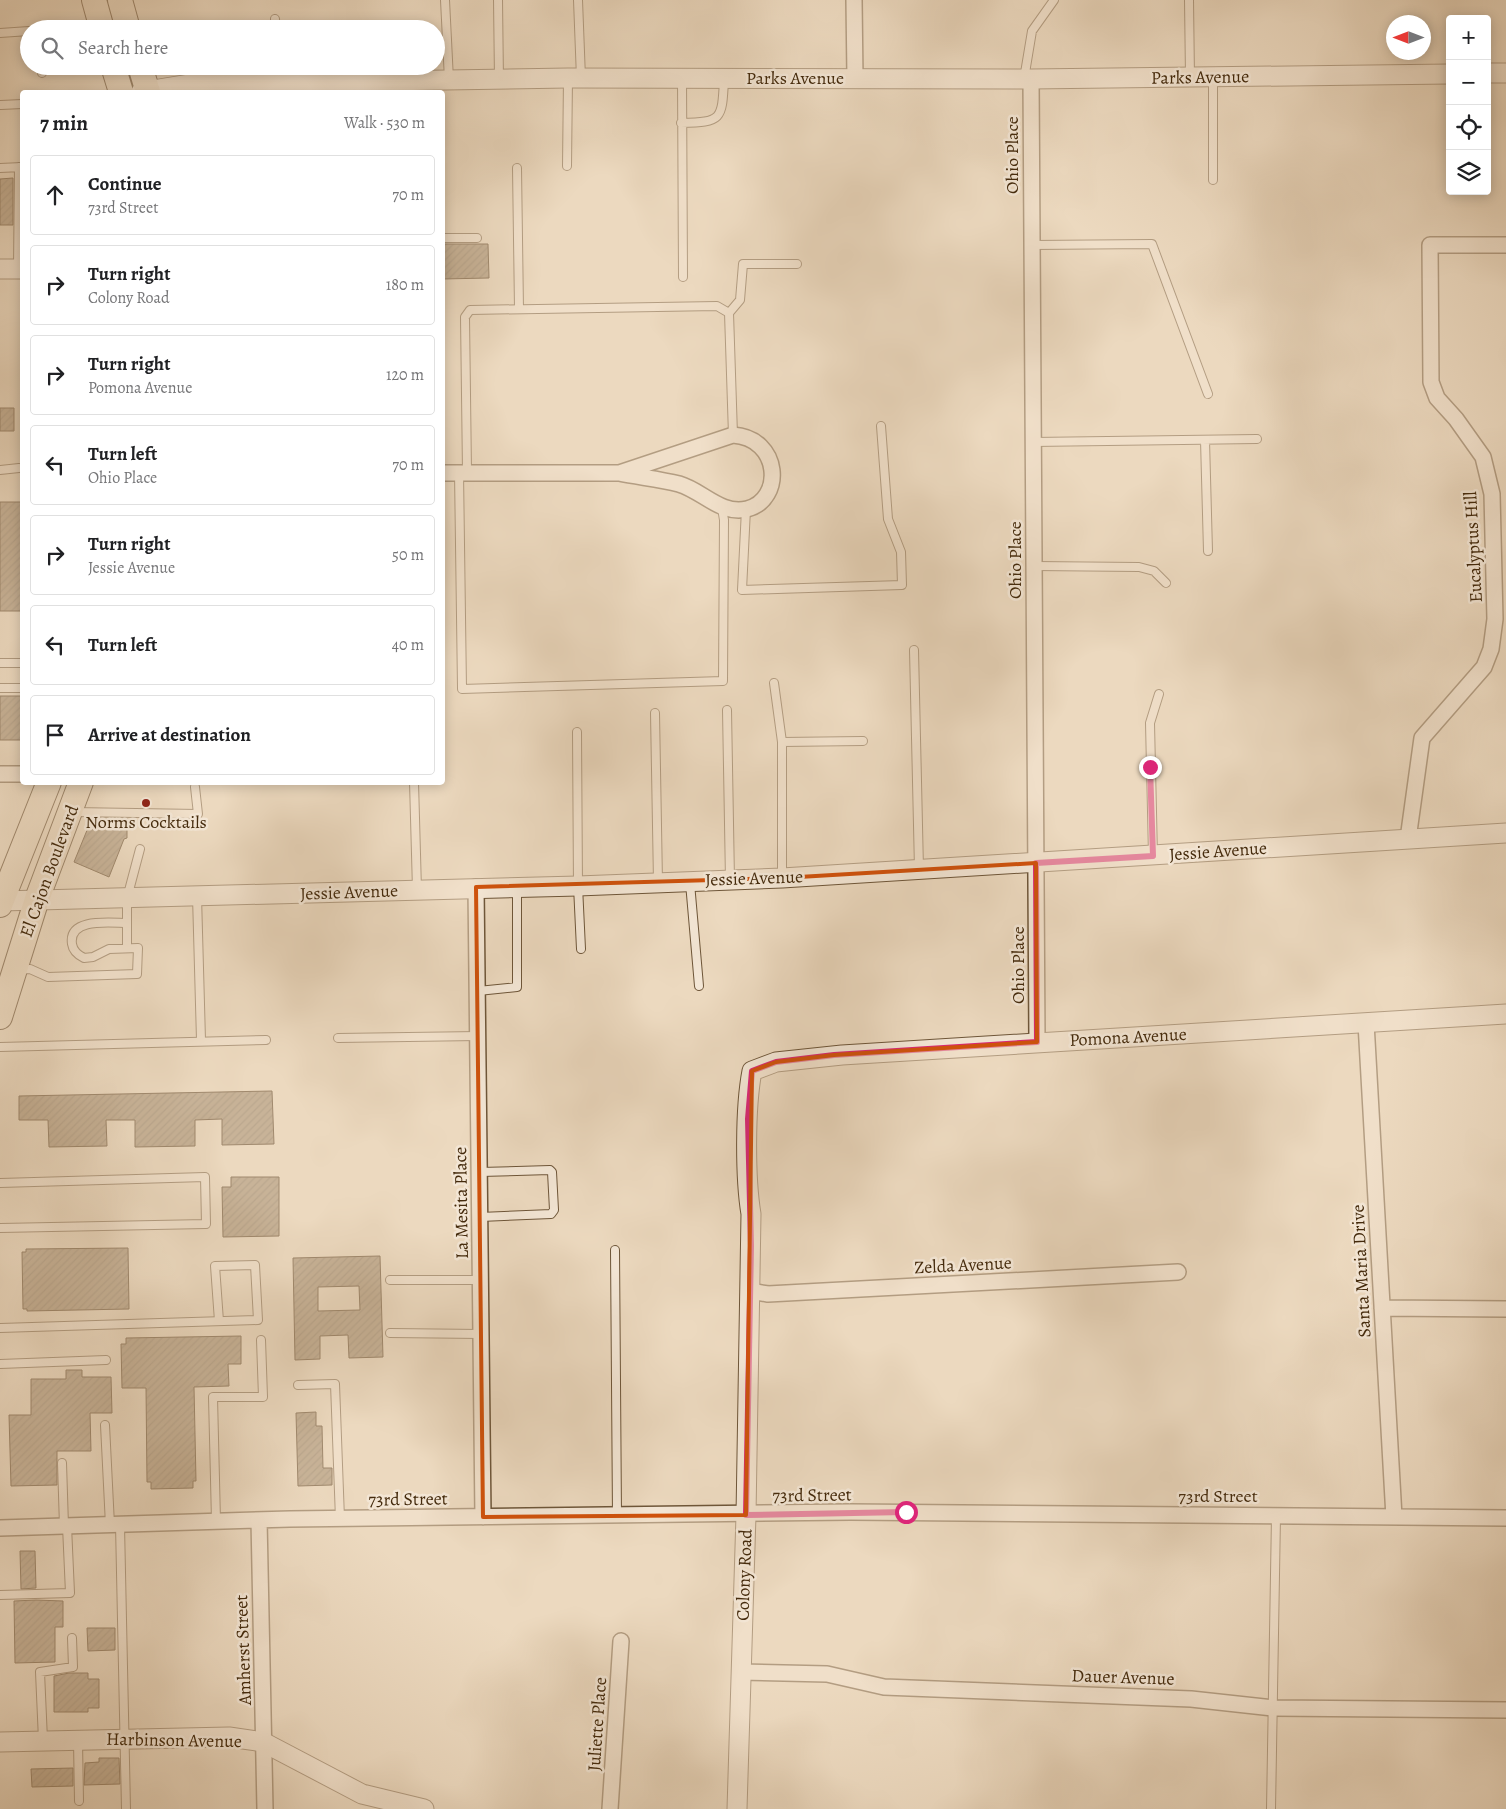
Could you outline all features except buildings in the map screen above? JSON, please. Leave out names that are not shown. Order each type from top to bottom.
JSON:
[{"type":"main road","points":[[94,0],[99,20]]},
{"type":"main road","points":[[120,0],[126,20]]},
{"type":"main road","points":[[116,75],[120,90]]},
{"type":"main road","points":[[142,75],[146,90]]},
{"type":"main road","name":"El Cajon Boulevard","points":[[0,903],[48,785]]},
{"type":"main road","name":"El Cajon Boulevard","points":[[0,1017],[37,899],[80,785]]},
{"type":"street","points":[[854,0],[855,78]]},
{"type":"street","points":[[1491,73],[1506,73]]},
{"type":"street","name":"Parks Avenue","points":[[157,90],[190,84],[276,75],[304,87],[449,80],[575,78],[1027,79],[1446,74]]},
{"type":"street","name":"Ohio Place","points":[[1027,79],[1032,245],[1037,1042]]},
{"type":"street","name":"Eucalyptus Hill","points":[[1408,839],[1422,738],[1484,667],[1500,620],[1492,502],[1483,456],[1456,419],[1437,398],[1431,382],[1430,245],[1506,245]]},
{"type":"street","points":[[445,473],[618,473],[681,485],[722,508],[746,509],[755,505],[767,492],[771,483],[772,465],[769,456],[758,442],[750,438],[733,435],[618,473]]},
{"type":"street","points":[[0,774],[20,774]]},
{"type":"street","name":"Jessie Avenue","points":[[0,903],[37,899],[578,886],[782,878],[1506,833]]},
{"type":"street","name":"La Mesita Place","points":[[476,887],[483,1517]]},
{"type":"street","name":"Pomona Avenue","points":[[752,1071],[776,1062],[834,1055],[1506,1014]]},
{"type":"street","name":"Santa Maria Drive","points":[[1366,1023],[1394,1517]]},
{"type":"street","name":"Colony Road","points":[[737,1809],[746,1515],[750,1291],[748,1119],[752,1071]]},
{"type":"street","name":"Zelda Avenue","points":[[750,1291],[768,1294],[1178,1272]]},
{"type":"street","points":[[1382,1308],[1506,1309]]},
{"type":"street","name":"73rd Street","points":[[0,1528],[259,1520],[916,1512],[1506,1518]]},
{"type":"street","name":"Amherst Street","points":[[259,1520],[265,1809]]},
{"type":"street","name":"Juliette Place","points":[[610,1809],[622,1641]]},
{"type":"street","name":"Dauer Avenue","points":[[740,1672],[827,1674],[884,1687],[1191,1699],[1273,1708],[1506,1710]]},
{"type":"street","name":"Harbinson Avenue","points":[[0,1742],[229,1737],[264,1742],[362,1794],[424,1809]]},
{"type":"lane","points":[[444,0],[449,80]]},
{"type":"lane","points":[[498,0],[499,80]]},
{"type":"lane","points":[[567,166],[575,78],[578,0]]},
{"type":"lane","points":[[1027,79],[1032,31],[1054,0]]},
{"type":"lane","points":[[1189,0],[1190,77]]},
{"type":"lane","points":[[0,33],[20,32]]},
{"type":"lane","points":[[1212,180],[1213,77]]},
{"type":"lane","points":[[682,78],[683,277]]},
{"type":"lane","points":[[681,122],[709,121],[718,116],[722,109],[724,78]]},
{"type":"lane","points":[[1,104],[20,104]]},
{"type":"lane","points":[[0,168],[20,167]]},
{"type":"lane","points":[[517,168],[519,309]]},
{"type":"lane","points":[[14,269],[20,182]]},
{"type":"lane","points":[[445,238],[477,238]]},
{"type":"lane","points":[[1032,245],[1152,244],[1208,394]]},
{"type":"lane","points":[[733,435],[729,313],[740,300],[744,264],[797,264]]},
{"type":"lane","points":[[722,508],[724,520],[723,681],[462,688],[464,317],[470,310],[717,306],[729,313]]},
{"type":"lane","points":[[746,509],[742,590],[902,585],[901,552],[888,519],[881,426]]},
{"type":"lane","points":[[1033,442],[1257,439]]},
{"type":"lane","points":[[1205,440],[1208,552]]},
{"type":"lane","points":[[0,470],[20,466]]},
{"type":"lane","points":[[1034,566],[1139,568],[1154,571],[1166,582]]},
{"type":"lane","points":[[914,650],[919,869]]},
{"type":"lane","points":[[0,663],[20,663]]},
{"type":"lane","points":[[774,683],[782,742],[782,878]]},
{"type":"lane","points":[[0,688],[20,688]]},
{"type":"lane","points":[[1153,856],[1150,723],[1159,694]]},
{"type":"lane","points":[[727,710],[730,880]]},
{"type":"lane","points":[[655,713],[658,882]]},
{"type":"lane","points":[[577,732],[578,886],[581,949]]},
{"type":"lane","points":[[782,742],[863,741]]},
{"type":"lane","points":[[414,785],[417,890]]},
{"type":"lane","points":[[69,812],[198,814],[195,787]]},
{"type":"lane","points":[[126,948],[127,898],[140,849]]},
{"type":"lane","points":[[690,881],[699,986]]},
{"type":"lane","points":[[478,991],[517,987],[516,887]]},
{"type":"lane","points":[[197,896],[201,1040]]},
{"type":"lane","points":[[13,971],[30,969],[48,977],[138,974],[138,948],[110,949],[93,957],[84,958],[74,950],[72,939],[77,928],[84,924],[126,923]]},
{"type":"lane","points":[[338,1038],[478,1036]]},
{"type":"lane","points":[[0,1047],[201,1040],[266,1040]]},
{"type":"lane","points":[[480,1172],[550,1170],[552,1172],[554,1210],[551,1214],[480,1217]]},
{"type":"lane","points":[[0,1183],[205,1177],[206,1224],[0,1228]]},
{"type":"lane","points":[[615,1250],[617,1516]]},
{"type":"lane","points":[[0,1328],[258,1320],[256,1265],[215,1266],[219,1321]]},
{"type":"lane","points":[[390,1280],[480,1280]]},
{"type":"lane","points":[[390,1333],[481,1334]]},
{"type":"lane","points":[[216,1521],[213,1398],[263,1397],[261,1340]]},
{"type":"lane","points":[[0,1364],[106,1360]]},
{"type":"lane","points":[[298,1385],[335,1384],[340,1519]]},
{"type":"lane","points":[[105,1425],[115,1525],[126,1809]]},
{"type":"lane","points":[[0,1595],[70,1593],[62,1463]]},
{"type":"lane","points":[[1271,1809],[1276,1516]]},
{"type":"lane","points":[[43,1740],[40,1672],[73,1667],[72,1638]]},
{"type":"lane","points":[[78,1739],[79,1800]]},
{"type":"highlighted area","points":[[1036,863],[1037,1042],[834,1055],[776,1062],[752,1071],[746,1515],[483,1517],[476,887],[782,878]]},
{"type":"place","name":"Norms Cocktails","points":[[146,803]]},
{"type":"route","points":[[906,1512],[746,1515],[751,1246],[751,1214],[748,1198],[748,1119],[749,1087],[752,1071],[776,1062],[834,1055],[1037,1042],[1036,863],[1153,856],[1150,767]]}]
